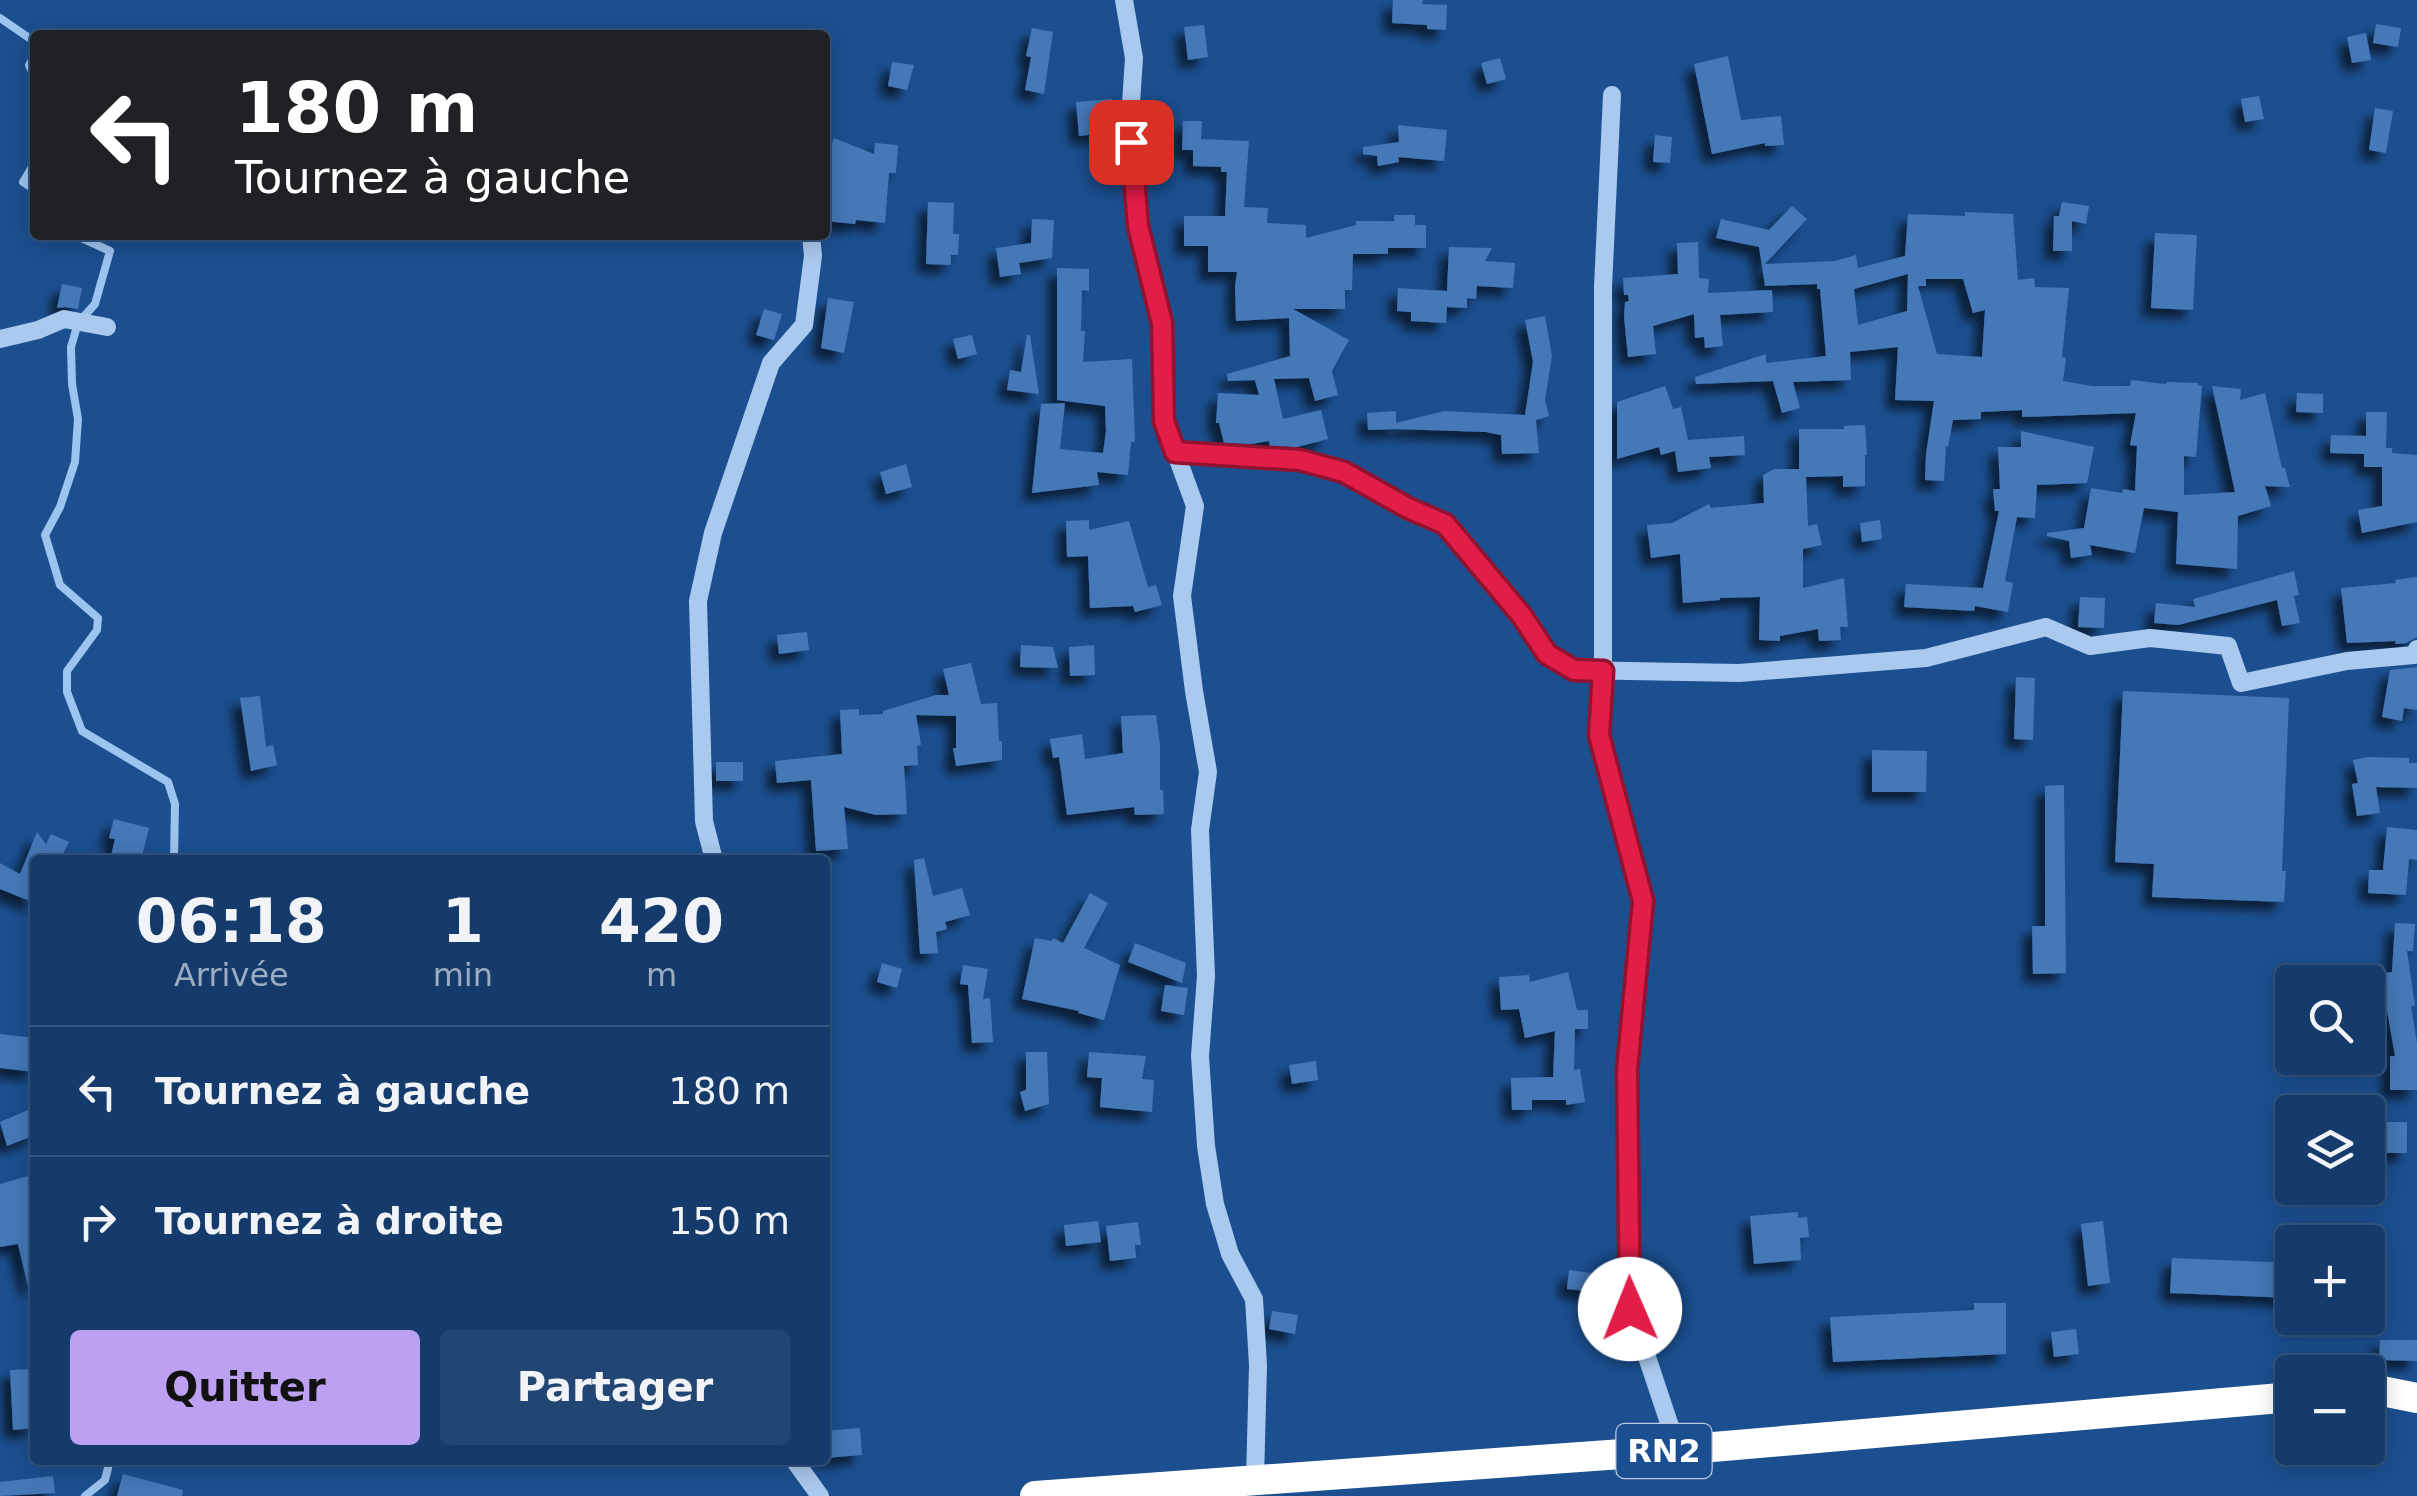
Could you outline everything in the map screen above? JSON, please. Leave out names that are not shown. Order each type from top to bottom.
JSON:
[{"type":"highway","points":[[2385,1391],[2417,1398]]},
{"type":"highway","name":"RN2","points":[[1035,1496],[1678,1450],[2275,1399]]},
{"type":"street","points":[[1124,0],[1134,58],[1130,118],[1138,226],[1162,323],[1164,421],[1195,506],[1182,596],[1208,772],[1200,830],[1206,976],[1200,1056],[1214,1204],[1230,1254],[1254,1299],[1258,1365],[1255,1480]]},
{"type":"street","points":[[1612,94],[1604,288],[1603,671],[1599,735],[1643,901],[1627,1070],[1630,1309],[1678,1450]]},
{"type":"street","points":[[713,855],[704,822],[698,601],[713,533],[771,363],[804,324],[811,240]]},
{"type":"street","points":[[0,338],[38,330],[64,319],[107,327]]},
{"type":"street","points":[[1175,452],[1300,460],[1344,472],[1445,524],[1522,616],[1547,654],[1574,670],[1740,673],[1926,658],[2046,626],[2090,646],[2150,638],[2228,646],[2240,683],[2347,661],[2414,655],[2417,648]]},
{"type":"street","points":[[798,1465],[820,1496]]},
{"type":"building","points":[[1393,0],[1447,5],[1446,30],[1392,23]]},
{"type":"building","points":[[2376,24],[2401,28],[2398,47],[2373,43]]},
{"type":"building","points":[[1204,25],[1208,57],[1188,60],[1184,27]]},
{"type":"building","points":[[1032,28],[1053,32],[1044,94],[1025,90]]},
{"type":"building","points":[[2366,33],[2371,60],[2352,63],[2347,37]]},
{"type":"building","points":[[1728,56],[1741,120],[1781,116],[1784,145],[1765,143],[1712,154],[1694,64]]},
{"type":"building","points":[[1500,58],[1506,79],[1487,84],[1481,63]]},
{"type":"building","points":[[892,62],[914,65],[907,90],[888,86]]},
{"type":"building","points":[[2259,96],[2264,119],[2245,122],[2241,99]]},
{"type":"building","points":[[1112,99],[1114,121],[1107,122],[1107,133],[1079,136],[1076,102]]},
{"type":"building","points":[[2375,108],[2393,111],[2386,153],[2369,150]]},
{"type":"building","points":[[1183,121],[1202,121],[1201,139],[1249,141],[1244,207],[1268,208],[1267,223],[1306,225],[1306,238],[1356,225],[1356,221],[1394,221],[1394,215],[1415,215],[1415,225],[1426,225],[1426,248],[1388,248],[1388,254],[1353,254],[1352,290],[1345,290],[1345,309],[1293,309],[1349,340],[1332,371],[1338,395],[1315,401],[1309,378],[1274,379],[1283,419],[1321,410],[1328,439],[1297,447],[1270,446],[1269,441],[1224,443],[1216,423],[1218,393],[1259,395],[1255,380],[1228,381],[1227,374],[1290,356],[1289,318],[1236,321],[1237,272],[1208,272],[1208,246],[1184,246],[1184,216],[1225,216],[1227,172],[1221,172],[1221,167],[1193,166],[1193,150],[1182,150]]},
{"type":"building","points":[[1398,125],[1447,130],[1444,161],[1398,157],[1399,162],[1378,166],[1377,156],[1363,154],[1363,147],[1399,142]]},
{"type":"building","points":[[1655,135],[1672,137],[1670,163],[1653,162]]},
{"type":"building","points":[[834,138],[874,154],[875,143],[898,145],[896,173],[889,173],[885,223],[830,222],[830,149]]},
{"type":"building","points":[[928,202],[954,203],[953,234],[959,234],[958,255],[951,255],[951,265],[926,264]]},
{"type":"building","points":[[2062,202],[2089,206],[2086,224],[2072,221],[2072,251],[2053,251],[2054,216],[2059,216]]},
{"type":"building","points":[[1792,206],[1807,219],[1765,264],[1835,261],[1856,255],[1858,268],[1905,256],[1908,214],[2013,214],[2018,280],[2034,278],[2035,287],[2069,288],[2063,381],[2092,386],[2130,386],[2131,380],[2202,386],[2196,457],[2184,456],[2184,495],[2235,492],[2212,386],[2241,389],[2240,400],[2265,393],[2290,487],[2265,486],[2271,506],[2238,516],[2237,569],[2176,564],[2178,512],[2144,508],[2135,553],[2090,545],[2092,555],[2071,558],[2069,541],[2047,533],[2084,528],[2091,488],[2135,491],[2137,446],[2130,445],[2136,413],[2022,417],[2022,410],[1981,412],[1981,419],[1953,420],[1946,446],[1944,481],[1925,480],[1934,401],[1895,400],[1898,347],[1850,352],[1851,380],[1793,382],[1800,408],[1782,413],[1773,381],[1696,384],[1695,377],[1766,354],[1766,363],[1826,356],[1817,284],[1765,286],[1759,247],[1716,238],[1721,219],[1769,230]],"holes":[[[1908,274],[1907,311],[1858,325],[1854,289]],[[1926,279],[1963,279],[1973,313],[1985,310],[1982,357],[1937,354],[1918,286],[1926,286]]]},
{"type":"building","points":[[1032,219],[1054,220],[1052,258],[1019,263],[1021,274],[1000,277],[996,248],[1031,243]]},
{"type":"building","points":[[2155,233],[2197,235],[2193,310],[2151,308]]},
{"type":"building","points":[[1698,242],[1699,278],[1709,279],[1708,293],[1772,290],[1773,312],[1720,315],[1723,346],[1705,348],[1704,337],[1695,338],[1694,314],[1653,326],[1656,354],[1628,357],[1624,317],[1625,302],[1629,301],[1628,295],[1624,295],[1623,278],[1678,274],[1677,243]]},
{"type":"building","points":[[1449,247],[1492,248],[1485,261],[1515,263],[1513,288],[1477,286],[1476,299],[1467,298],[1467,308],[1447,307],[1446,323],[1411,321],[1411,312],[1397,311],[1398,288],[1447,291]]},
{"type":"building","points":[[1057,268],[1089,269],[1089,291],[1082,290],[1083,362],[1132,359],[1135,442],[1131,442],[1128,475],[1097,472],[1099,485],[1032,493],[1041,404],[1065,403],[1060,449],[1103,453],[1106,431],[1105,406],[1057,400]]},
{"type":"building","points":[[62,284],[82,288],[78,309],[57,308]]},
{"type":"building","points":[[828,298],[854,302],[844,353],[821,348]]},
{"type":"building","points":[[764,309],[782,314],[774,340],[756,335]]},
{"type":"building","points":[[1545,316],[1552,356],[1545,400],[1549,416],[1536,420],[1539,453],[1502,454],[1501,435],[1486,432],[1368,430],[1367,413],[1396,411],[1396,423],[1444,411],[1525,415],[1533,362],[1525,320]]},
{"type":"building","points":[[972,335],[977,354],[958,359],[953,339]]},
{"type":"building","points":[[1027,335],[1039,394],[1007,390],[1010,370],[1021,372]]},
{"type":"building","points":[[1665,386],[1673,409],[1681,407],[1688,440],[1744,436],[1745,455],[1709,457],[1711,468],[1678,472],[1675,451],[1661,455],[1659,447],[1617,459],[1617,402]]},
{"type":"building","points":[[2297,393],[2323,394],[2323,413],[2296,412]]},
{"type":"building","points":[[2366,412],[2387,412],[2386,448],[2392,448],[2392,453],[2417,455],[2417,522],[2362,533],[2358,510],[2382,506],[2382,467],[2364,467],[2364,454],[2330,453],[2331,435],[2366,436]]},
{"type":"building","points":[[1865,425],[1865,486],[1843,487],[1843,476],[1806,477],[1808,526],[1817,524],[1822,545],[1803,549],[1803,588],[1844,578],[1848,627],[1840,627],[1841,640],[1819,641],[1818,629],[1780,636],[1780,641],[1759,640],[1760,597],[1683,603],[1680,554],[1651,558],[1647,525],[1672,523],[1709,504],[1711,508],[1764,503],[1763,475],[1774,469],[1799,469],[1799,429]]},
{"type":"building","points":[[2021,431],[2094,447],[2087,483],[2037,485],[2035,518],[2017,517],[2005,581],[2013,583],[2008,612],[1975,606],[1974,611],[1904,607],[1906,584],[1983,588],[1999,511],[1995,511],[1993,489],[2000,489],[1998,447],[2021,447]]},
{"type":"building","points":[[906,464],[912,487],[886,494],[880,472]]},
{"type":"building","points":[[1089,520],[1089,530],[1129,521],[1148,587],[1156,585],[1162,605],[1135,612],[1133,606],[1090,608],[1088,556],[1067,557],[1066,521]]},
{"type":"building","points":[[1880,520],[1882,539],[1862,542],[1860,523]]},
{"type":"building","points":[[2294,571],[2300,623],[2282,626],[2277,600],[2178,625],[2154,623],[2156,603],[2195,607],[2193,599]]},
{"type":"building","points":[[2417,577],[2417,637],[2395,644],[2396,641],[2347,643],[2341,588]]},
{"type":"building","points":[[2080,597],[2105,598],[2104,628],[2078,627]]},
{"type":"building","points":[[807,632],[809,650],[779,654],[777,635]]},
{"type":"building","points":[[1021,645],[1053,647],[1058,668],[1020,667]]},
{"type":"building","points":[[1094,645],[1095,675],[1070,676],[1069,647]]},
{"type":"building","points":[[971,663],[981,704],[997,703],[1002,760],[956,766],[956,716],[916,715],[921,745],[917,746],[918,765],[904,766],[907,814],[876,815],[844,807],[848,849],[816,851],[811,780],[777,783],[775,761],[842,754],[840,710],[859,709],[859,715],[883,714],[936,695],[949,695],[943,669]]},
{"type":"building","points":[[2417,667],[2417,710],[2404,708],[2402,721],[2382,717],[2390,670]]},
{"type":"building","points":[[2016,677],[2035,678],[2033,740],[2014,739]]},
{"type":"building","points":[[2123,691],[2289,698],[2284,902],[2152,897],[2154,864],[2115,862]]},
{"type":"building","points":[[260,696],[266,747],[273,745],[277,765],[251,771],[240,698]]},
{"type":"building","points":[[1156,715],[1164,814],[1135,815],[1134,807],[1067,815],[1059,757],[1053,758],[1050,739],[1082,734],[1085,759],[1123,753],[1121,716]]},
{"type":"building","points":[[1872,750],[1927,751],[1926,792],[1872,792]]},
{"type":"building","points":[[2409,758],[2409,763],[2417,763],[2417,788],[2376,787],[2380,813],[2357,816],[2352,784],[2358,783],[2353,760]]},
{"type":"building","points":[[716,762],[743,762],[743,781],[716,781]]},
{"type":"building","points":[[2064,785],[2066,973],[2033,974],[2032,926],[2045,926],[2045,786]]},
{"type":"building","points":[[114,819],[149,828],[142,855],[111,855],[115,839],[109,838]]},
{"type":"building","points":[[2387,827],[2417,830],[2417,860],[2409,859],[2406,895],[2368,893],[2369,870],[2383,870]]},
{"type":"building","points":[[37,832],[46,844],[51,834],[69,842],[62,855],[30,855],[30,901],[0,889],[0,863],[20,874]]},
{"type":"building","points":[[924,858],[933,896],[962,888],[970,915],[945,922],[947,929],[936,932],[938,953],[920,954],[914,860]]},
{"type":"building","points":[[1090,893],[1108,903],[1084,948],[1120,965],[1104,1020],[1022,999],[1035,938],[1053,938],[1063,943]]},
{"type":"building","points":[[2395,923],[2415,924],[2413,951],[2407,951],[2415,1006],[2411,1006],[2417,1043],[2417,1090],[2390,1090],[2390,1056],[2395,1056],[2385,999],[2385,973],[2392,972]]},
{"type":"building","points":[[1135,943],[1186,963],[1182,983],[1128,962]]},
{"type":"building","points":[[882,963],[902,969],[897,988],[877,982]]},
{"type":"building","points":[[963,965],[988,969],[983,999],[990,998],[993,1042],[972,1043],[968,985],[960,984]]},
{"type":"building","points":[[1568,972],[1577,1010],[1588,1010],[1588,1029],[1575,1029],[1574,1070],[1580,1069],[1585,1102],[1566,1105],[1566,1100],[1532,1100],[1532,1110],[1512,1110],[1511,1078],[1553,1077],[1555,1031],[1525,1038],[1519,1009],[1501,1010],[1499,977],[1529,975],[1530,982]]},
{"type":"building","points":[[1165,985],[1188,988],[1184,1015],[1161,1011]]},
{"type":"building","points":[[0,1034],[30,1037],[30,1071],[0,1068]]},
{"type":"building","points":[[1026,1052],[1047,1052],[1049,1104],[1025,1111],[1020,1092],[1026,1090]]},
{"type":"building","points":[[1089,1052],[1146,1056],[1142,1079],[1154,1080],[1152,1112],[1100,1107],[1102,1078],[1087,1077]]},
{"type":"building","points":[[1316,1061],[1318,1080],[1292,1084],[1289,1065]]},
{"type":"building","points":[[30,1109],[30,1137],[7,1146],[0,1122]]},
{"type":"building","points":[[2385,1122],[2407,1122],[2407,1153],[2385,1153]]},
{"type":"building","points":[[30,1175],[30,1286],[18,1244],[0,1247],[0,1184]]},
{"type":"building","points":[[1798,1212],[1798,1218],[1807,1217],[1809,1237],[1800,1238],[1801,1260],[1754,1264],[1750,1216]]},
{"type":"building","points":[[1098,1221],[1101,1242],[1066,1246],[1064,1225]]},
{"type":"building","points":[[2103,1221],[2110,1283],[2088,1286],[2081,1224]]},
{"type":"building","points":[[1138,1222],[1141,1245],[1135,1245],[1136,1258],[1110,1261],[1106,1226]]},
{"type":"building","points":[[2172,1258],[2275,1262],[2275,1297],[2170,1293]]},
{"type":"building","points":[[1569,1270],[1598,1274],[1596,1292],[1567,1289]]},
{"type":"building","points":[[1974,1303],[2006,1303],[2006,1354],[1833,1362],[1830,1317],[1974,1310]]},
{"type":"building","points":[[1272,1311],[1298,1315],[1295,1334],[1269,1329]]},
{"type":"building","points":[[2076,1329],[2079,1354],[2054,1357],[2051,1332]]},
{"type":"building","points":[[2380,1340],[2417,1340],[2417,1361],[2385,1360],[2385,1355],[2379,1355]]},
{"type":"building","points":[[30,1369],[30,1428],[13,1430],[10,1370]]},
{"type":"building","points":[[860,1428],[862,1455],[830,1458],[830,1431]]},
{"type":"building","points":[[123,1474],[183,1490],[182,1496],[117,1496]]},
{"type":"building","points":[[53,1476],[55,1493],[0,1496],[0,1482]]},
{"type":"waterway","points":[[0,18],[30,39]]},
{"type":"waterway","points":[[30,63],[30,67]]},
{"type":"waterway","points":[[30,170],[23,182],[30,187]]},
{"type":"waterway","points":[[86,240],[110,251],[95,304],[78,323],[71,347],[78,419],[75,462],[60,507],[45,535],[60,585],[98,618],[97,630],[67,671],[67,692],[82,731],[168,782],[175,804],[174,855]]},
{"type":"waterway","points":[[85,1496],[105,1480],[109,1465]]},
{"type":"route","points":[[1131,142],[1138,226],[1162,323],[1164,421],[1175,452],[1300,460],[1344,472],[1445,524],[1522,616],[1547,654],[1574,670],[1603,671],[1599,735],[1643,901],[1627,1070],[1630,1309]]}]
